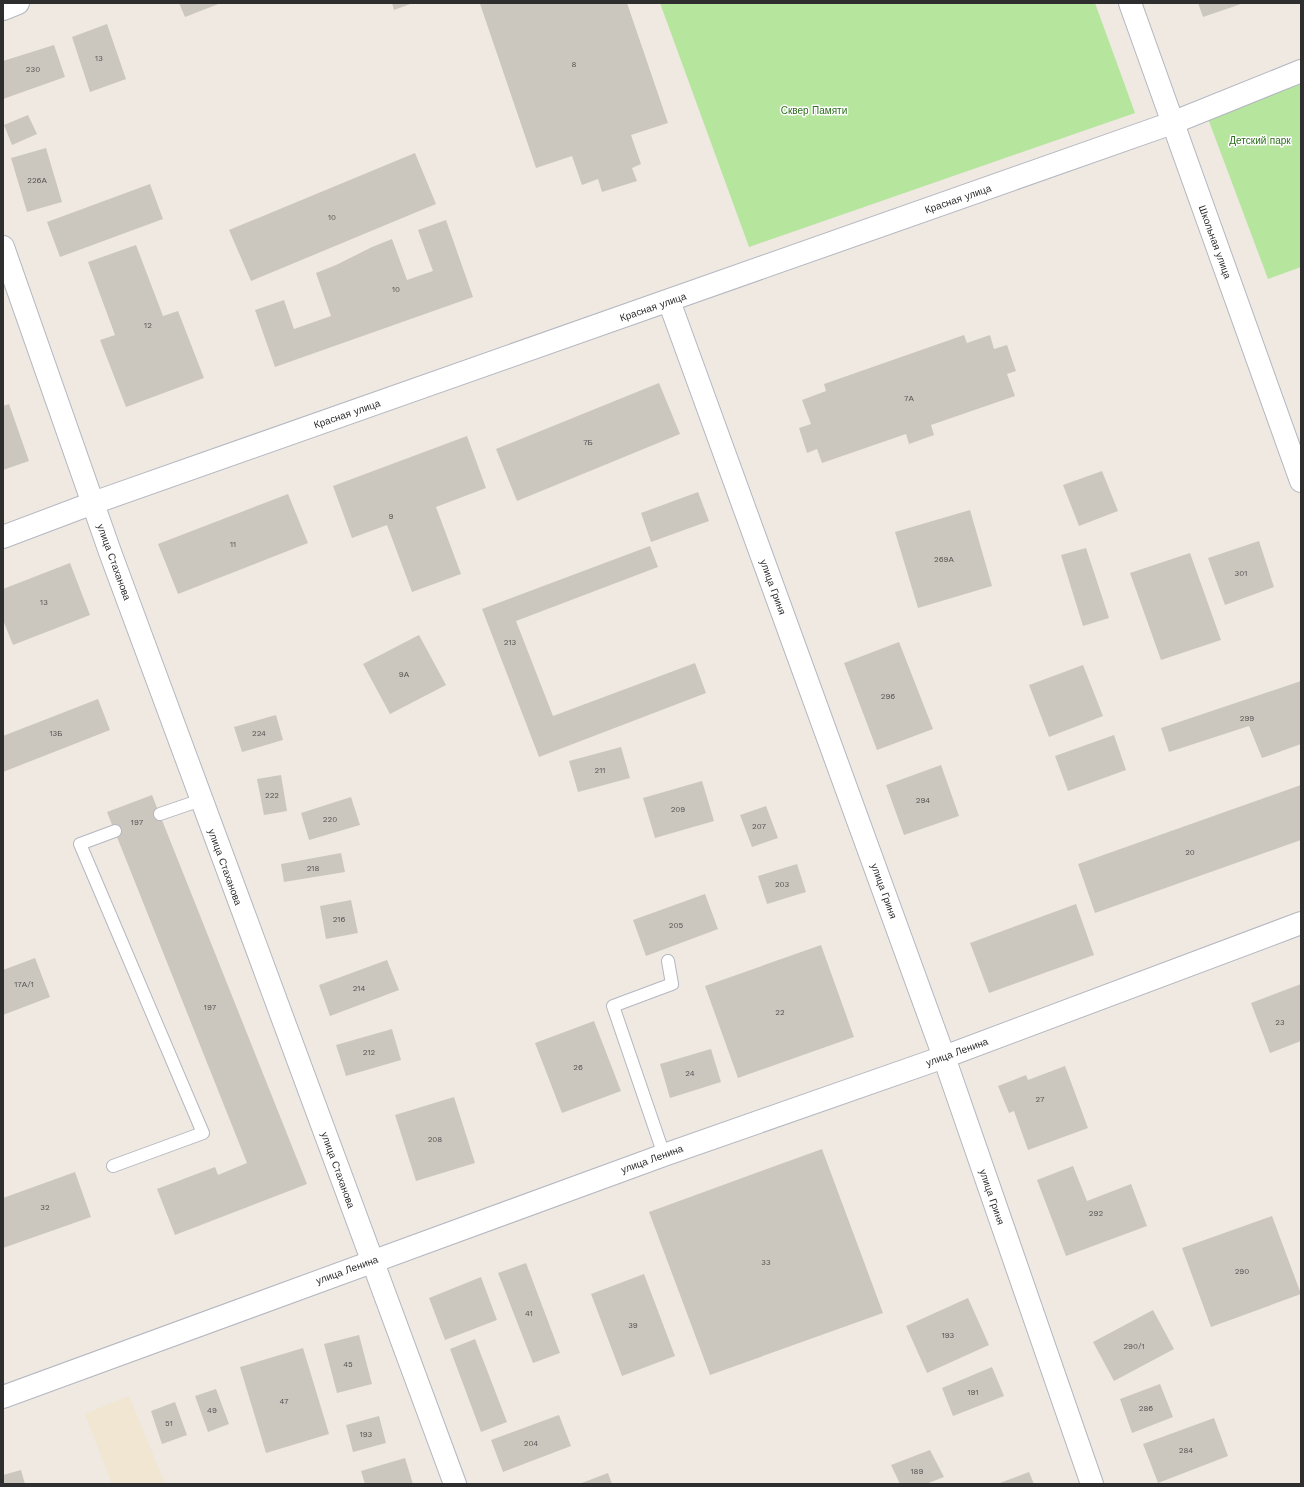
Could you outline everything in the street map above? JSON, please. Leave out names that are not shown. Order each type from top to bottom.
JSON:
[{"type":"street","points":[[3,9],[18,3]]},
{"type":"street","name":"Школьная улица","points":[[1130,3],[1301,481]]},
{"type":"street","name":"Красная улица","points":[[3,537],[93,503],[1172,123],[1301,71]]},
{"type":"street","name":"улица Стаханова","points":[[3,247],[93,503],[201,800],[455,1484]]},
{"type":"street","name":"улица Гриня","points":[[669,301],[944,1057],[1092,1484]]},
{"type":"street","name":"улица Ленина","points":[[3,1397],[664,1155],[944,1057],[1301,923]]},
{"type":"lane","points":[[160,814],[201,800]]},
{"type":"lane","points":[[113,1166],[203,1133],[80,844],[115,830]]},
{"type":"lane","points":[[664,1155],[613,1006],[672,984],[668,961]]},
{"type":"shaded area","points":[[129,1396],[165,1484],[112,1484],[85,1414]]},
{"type":"green space","name":"Сквер Памяти","points":[[660,3],[1095,3],[1135,113],[749,247]]},
{"type":"green space","name":"Детский парк","points":[[1301,81],[1301,267],[1268,279],[1207,116]]},
{"type":"building","points":[[179,3],[221,3],[185,17]]},
{"type":"building","points":[[392,3],[413,3],[394,10]]},
{"type":"building","points":[[627,3],[668,123],[631,135],[641,164],[632,168],[637,181],[602,192],[598,179],[582,185],[572,156],[536,168],[480,4]]},
{"type":"building","points":[[1198,3],[1244,3],[1203,17]]},
{"type":"building","points":[[107,24],[126,79],[90,92],[72,37]]},
{"type":"building","points":[[54,45],[65,77],[3,99],[3,61]]},
{"type":"building","points":[[28,115],[37,134],[12,145],[4,125]]},
{"type":"building","points":[[46,148],[62,202],[27,212],[11,158]]},
{"type":"building","points":[[415,153],[436,204],[251,281],[229,230]]},
{"type":"building","points":[[150,184],[163,219],[60,257],[47,222]]},
{"type":"building","points":[[446,220],[473,297],[275,367],[255,310],[284,300],[294,329],[331,316],[316,273],[392,239],[407,280],[433,271],[418,230]]},
{"type":"building","points":[[136,245],[163,316],[178,311],[204,378],[126,407],[100,340],[115,335],[88,262]]},
{"type":"building","points":[[964,335],[967,343],[990,335],[994,349],[1007,345],[1016,371],[1007,374],[1015,396],[931,425],[934,435],[909,444],[906,434],[822,463],[817,449],[807,453],[799,428],[811,424],[802,400],[826,391],[824,384]]},
{"type":"building","points":[[659,383],[680,434],[517,501],[496,449]]},
{"type":"building","points":[[9,404],[29,461],[3,470],[3,406]]},
{"type":"building","points":[[467,436],[486,488],[436,507],[461,574],[412,592],[387,525],[352,538],[333,486]]},
{"type":"building","points":[[1102,471],[1118,511],[1079,526],[1063,485]]},
{"type":"building","points":[[698,492],[709,521],[651,542],[641,513]]},
{"type":"building","points":[[288,494],[308,543],[178,594],[158,544]]},
{"type":"building","points":[[970,510],[992,586],[918,608],[895,532]]},
{"type":"building","points":[[1259,541],[1274,587],[1225,605],[1208,558]]},
{"type":"building","points":[[650,546],[658,567],[516,621],[553,716],[695,663],[706,693],[539,757],[482,609]]},
{"type":"building","points":[[1086,548],[1109,618],[1083,626],[1061,555]]},
{"type":"building","points":[[1190,553],[1221,640],[1161,660],[1130,573]]},
{"type":"building","points":[[70,563],[90,615],[13,645],[3,620],[3,589]]},
{"type":"building","points":[[419,635],[446,685],[390,714],[363,664]]},
{"type":"building","points":[[899,642],[933,729],[877,750],[844,663]]},
{"type":"building","points":[[1083,665],[1103,716],[1049,737],[1029,685]]},
{"type":"building","points":[[1301,681],[1301,744],[1262,758],[1249,726],[1169,752],[1161,728]]},
{"type":"building","points":[[98,699],[110,730],[3,772],[3,736]]},
{"type":"building","points":[[276,715],[283,740],[242,752],[234,727]]},
{"type":"building","points":[[1114,735],[1126,770],[1068,791],[1055,756]]},
{"type":"building","points":[[621,747],[630,778],[578,792],[569,761]]},
{"type":"building","points":[[941,765],[959,816],[904,835],[886,785]]},
{"type":"building","points":[[281,775],[287,811],[264,815],[257,779]]},
{"type":"building","points":[[702,781],[714,821],[655,838],[643,798]]},
{"type":"building","points":[[1301,785],[1301,840],[1095,913],[1078,864]]},
{"type":"building","points":[[152,795],[307,1184],[175,1235],[157,1189],[215,1167],[218,1175],[247,1163],[107,812]]},
{"type":"building","points":[[351,797],[360,825],[309,840],[301,813]]},
{"type":"building","points":[[766,806],[778,838],[752,847],[740,815]]},
{"type":"building","points":[[341,853],[345,872],[284,882],[281,864]]},
{"type":"building","points":[[797,864],[806,892],[767,904],[758,876]]},
{"type":"building","points":[[705,894],[718,929],[646,956],[633,920]]},
{"type":"building","points":[[351,900],[358,933],[326,939],[320,906]]},
{"type":"building","points":[[1076,904],[1094,955],[989,993],[970,943]]},
{"type":"building","points":[[821,945],[854,1037],[738,1078],[705,986]]},
{"type":"building","points":[[35,958],[50,997],[3,1015],[3,970]]},
{"type":"building","points":[[387,960],[399,990],[330,1016],[319,985]]},
{"type":"building","points":[[1301,984],[1301,1041],[1270,1053],[1251,1003]]},
{"type":"building","points":[[594,1021],[621,1091],[562,1113],[535,1043]]},
{"type":"building","points":[[392,1029],[401,1060],[346,1076],[336,1045]]},
{"type":"building","points":[[711,1049],[721,1082],[670,1098],[660,1064]]},
{"type":"building","points":[[1065,1066],[1088,1128],[1028,1150],[1014,1111],[1009,1113],[998,1086],[1026,1075],[1028,1080]]},
{"type":"building","points":[[454,1097],[475,1163],[416,1181],[395,1115]]},
{"type":"building","points":[[822,1149],[883,1313],[710,1375],[649,1212]]},
{"type":"building","points":[[1073,1166],[1087,1201],[1131,1184],[1147,1226],[1066,1256],[1037,1180]]},
{"type":"building","points":[[75,1172],[91,1217],[3,1248],[3,1198]]},
{"type":"building","points":[[1272,1216],[1301,1294],[1211,1327],[1182,1248]]},
{"type":"building","points":[[526,1263],[560,1353],[533,1363],[498,1273]]},
{"type":"building","points":[[644,1274],[675,1356],[622,1376],[591,1294]]},
{"type":"building","points":[[481,1277],[497,1320],[445,1340],[429,1298]]},
{"type":"building","points":[[968,1298],[989,1345],[927,1373],[906,1326]]},
{"type":"building","points":[[1153,1310],[1174,1349],[1114,1381],[1093,1342]]},
{"type":"building","points":[[359,1335],[372,1384],[337,1393],[324,1344]]},
{"type":"building","points":[[475,1339],[507,1422],[481,1432],[450,1349]]},
{"type":"building","points":[[303,1348],[329,1434],[266,1453],[240,1367]]},
{"type":"building","points":[[992,1367],[1004,1396],[953,1416],[942,1388]]},
{"type":"building","points":[[1160,1384],[1173,1417],[1132,1433],[1120,1399]]},
{"type":"building","points":[[216,1389],[229,1424],[208,1432],[195,1396]]},
{"type":"building","points":[[175,1402],[187,1435],[162,1444],[151,1411]]},
{"type":"building","points":[[559,1415],[571,1446],[503,1472],[491,1440]]},
{"type":"building","points":[[379,1416],[386,1443],[353,1452],[346,1425]]},
{"type":"building","points":[[1214,1418],[1228,1456],[1158,1483],[1143,1444]]},
{"type":"building","points":[[930,1450],[944,1477],[926,1484],[900,1484],[891,1465]]},
{"type":"building","points":[[405,1458],[413,1484],[365,1484],[361,1471]]},
{"type":"building","points":[[21,1470],[25,1484],[3,1484],[3,1475]]},
{"type":"building","points":[[1029,1472],[1034,1484],[997,1484]]},
{"type":"building","points":[[608,1473],[612,1484],[579,1484]]}]
